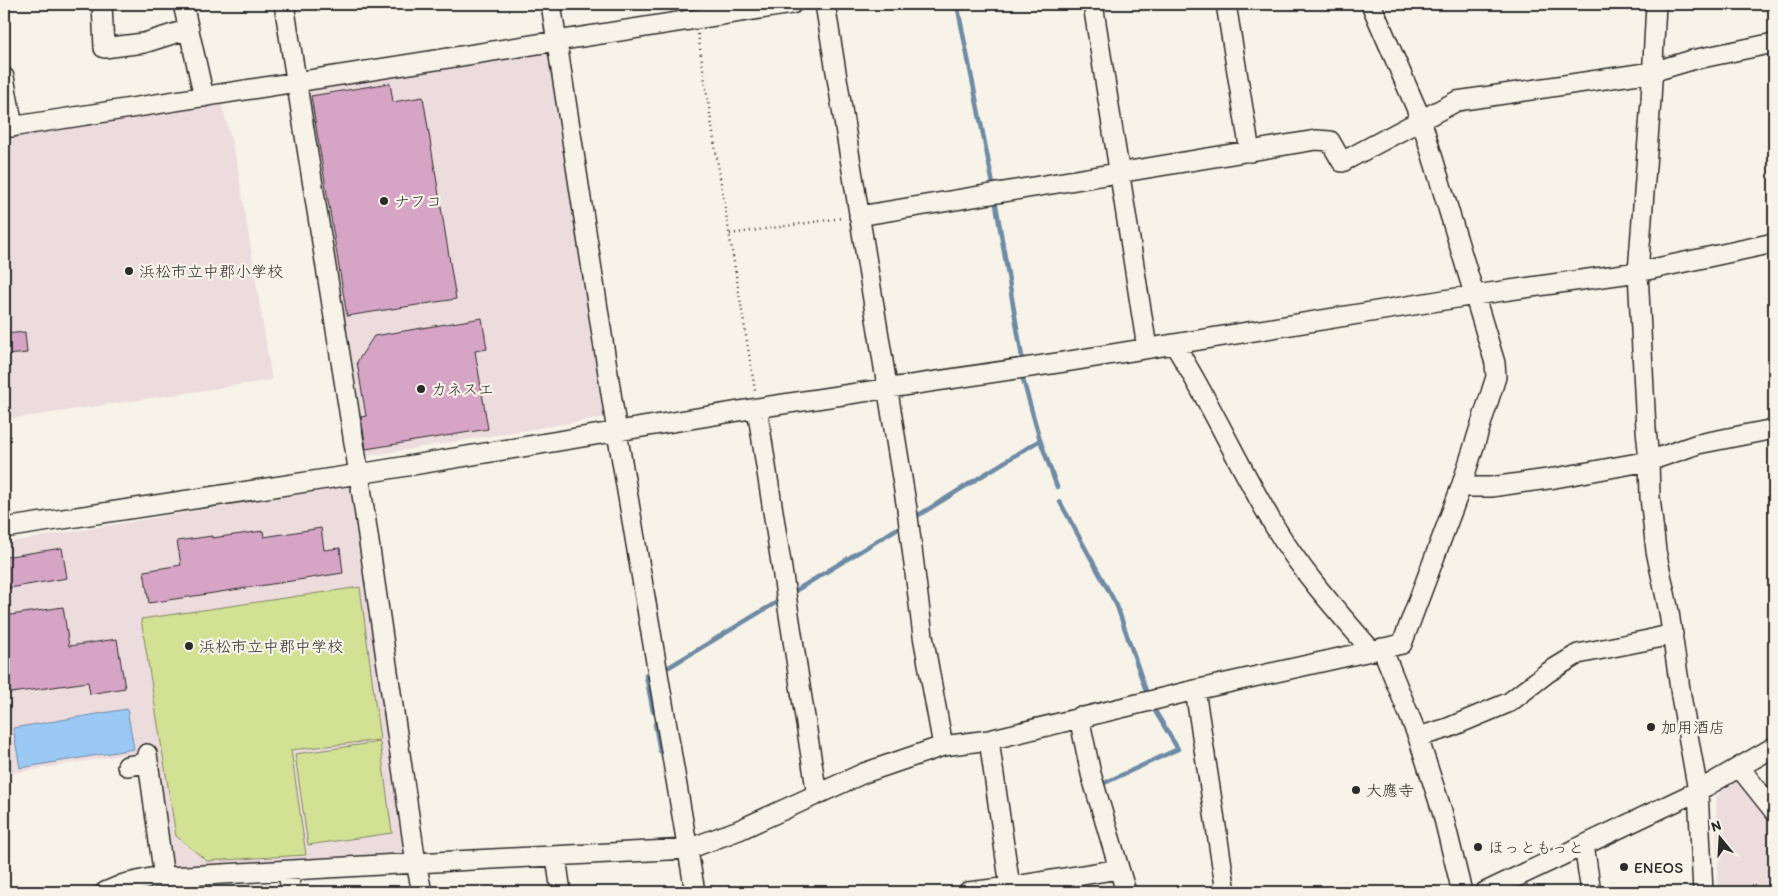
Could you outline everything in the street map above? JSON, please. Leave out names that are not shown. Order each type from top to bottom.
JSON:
[{"type":"street","points":[[102,4],[104,48],[144,43],[189,28]]},
{"type":"street","points":[[183,4],[204,97]]},
{"type":"street","points":[[284,4],[422,892]]},
{"type":"street","points":[[551,4],[617,432],[695,892]]},
{"type":"street","points":[[4,77],[8,128],[557,40],[695,11],[792,4]]},
{"type":"street","points":[[825,4],[888,388],[908,518],[923,636],[943,746]]},
{"type":"street","points":[[1093,4],[1147,348]]},
{"type":"street","points":[[1226,4],[1250,152]]},
{"type":"street","points":[[105,892],[124,884],[156,883],[288,870],[688,850],[739,830],[864,774],[943,746],[990,740],[1079,717],[1402,644],[1461,487],[1496,377],[1495,363],[1421,119],[1371,4]]},
{"type":"street","points":[[1656,4],[1638,272],[1646,429],[1650,497],[1656,551],[1673,634],[1681,696],[1698,791],[1703,892]]},
{"type":"street","points":[[859,216],[1316,140],[1330,141],[1342,162],[1457,101],[1652,72],[1692,60],[1774,43]]},
{"type":"street","points":[[4,528],[358,474],[758,408],[1174,344],[1475,295],[1638,272],[1774,243]]},
{"type":"street","points":[[1174,344],[1194,376],[1275,528],[1302,566],[1376,649],[1418,737],[1442,811],[1462,892]]},
{"type":"street","points":[[758,408],[817,795]]},
{"type":"street","points":[[1461,487],[1491,487],[1649,461],[1698,444],[1774,429]]},
{"type":"street","points":[[1418,737],[1448,728],[1510,702],[1547,673],[1578,654],[1673,634]]},
{"type":"street","points":[[1195,690],[1226,892]]},
{"type":"street","points":[[1079,717],[1091,774],[1126,892]]},
{"type":"street","points":[[990,740],[1010,887]]},
{"type":"street","points":[[1485,892],[1698,791],[1774,747]]},
{"type":"street","points":[[127,766],[148,759],[156,883]]},
{"type":"street","points":[[1739,767],[1774,811]]},
{"type":"street","points":[[1584,845],[1592,892]]},
{"type":"street","points":[[556,857],[561,892]]},
{"type":"street","points":[[967,892],[1119,869]]},
{"type":"street","points":[[288,870],[291,892]]},
{"type":"path","points":[[695,11],[717,166],[758,408]]},
{"type":"path","points":[[730,234],[859,216]]},
{"type":"shaded area","points":[[545,48],[550,52],[605,417],[362,457],[306,88]]},
{"type":"shaded area","name":"浜松市立中郡小学校","points":[[221,101],[237,163],[272,380],[4,420],[4,136]]},
{"type":"shaded area","name":"浜松市立中郡中学校","points":[[351,485],[406,857],[175,869],[169,864],[152,750],[8,774],[4,748],[4,543]]},
{"type":"shaded area","points":[[1740,776],[1774,819],[1774,892],[1718,892],[1716,798],[1723,788]]},
{"type":"green space","points":[[360,587],[380,740],[291,750],[306,855],[207,861],[176,836],[141,619]]},
{"type":"green space","points":[[380,742],[392,833],[308,845],[295,754]]},
{"type":"water","points":[[127,709],[134,749],[20,768],[13,728]]},
{"type":"building","name":"ナフコ","points":[[390,83],[393,102],[423,97],[456,299],[347,316],[311,96]]},
{"type":"building","name":"カネスエ","points":[[482,318],[487,349],[475,351],[488,429],[366,449],[361,417],[366,416],[357,362],[374,336]]},
{"type":"building","points":[[25,332],[27,353],[7,355],[5,334]]},
{"type":"building","points":[[321,528],[324,550],[340,548],[343,573],[149,603],[144,571],[181,565],[177,541],[263,531],[264,537]]},
{"type":"building","points":[[62,548],[67,578],[4,589],[4,557]]},
{"type":"building","points":[[63,607],[69,646],[117,639],[125,688],[90,694],[88,682],[4,694],[4,616]]},
{"type":"waterway","points":[[957,4],[994,189]]},
{"type":"waterway","points":[[995,199],[1022,357]]},
{"type":"waterway","points":[[1022,376],[1040,440],[1057,487]]},
{"type":"waterway","points":[[914,518],[1040,440]]},
{"type":"waterway","points":[[1060,502],[1117,606],[1146,691]]},
{"type":"waterway","points":[[790,594],[903,525]]},
{"type":"waterway","points":[[669,667],[782,599]]},
{"type":"waterway","points":[[646,675],[653,711]]},
{"type":"waterway","points":[[1100,785],[1178,749],[1152,706]]},
{"type":"waterway","points":[[655,724],[660,751]]},
{"type":"place","name":"ナフコ","points":[[384,201]]},
{"type":"place","name":"浜松市立中郡小学校","points":[[129,271]]},
{"type":"place","name":"カネスエ","points":[[421,389]]},
{"type":"place","name":"浜松市立中郡中学校","points":[[189,646]]},
{"type":"place","name":"加用酒店","points":[[1651,727]]},
{"type":"place","name":"大應寺","points":[[1356,790]]},
{"type":"place","name":"ほっともっと","points":[[1478,847]]},
{"type":"place","name":"ENEOS","points":[[1624,867]]}]
